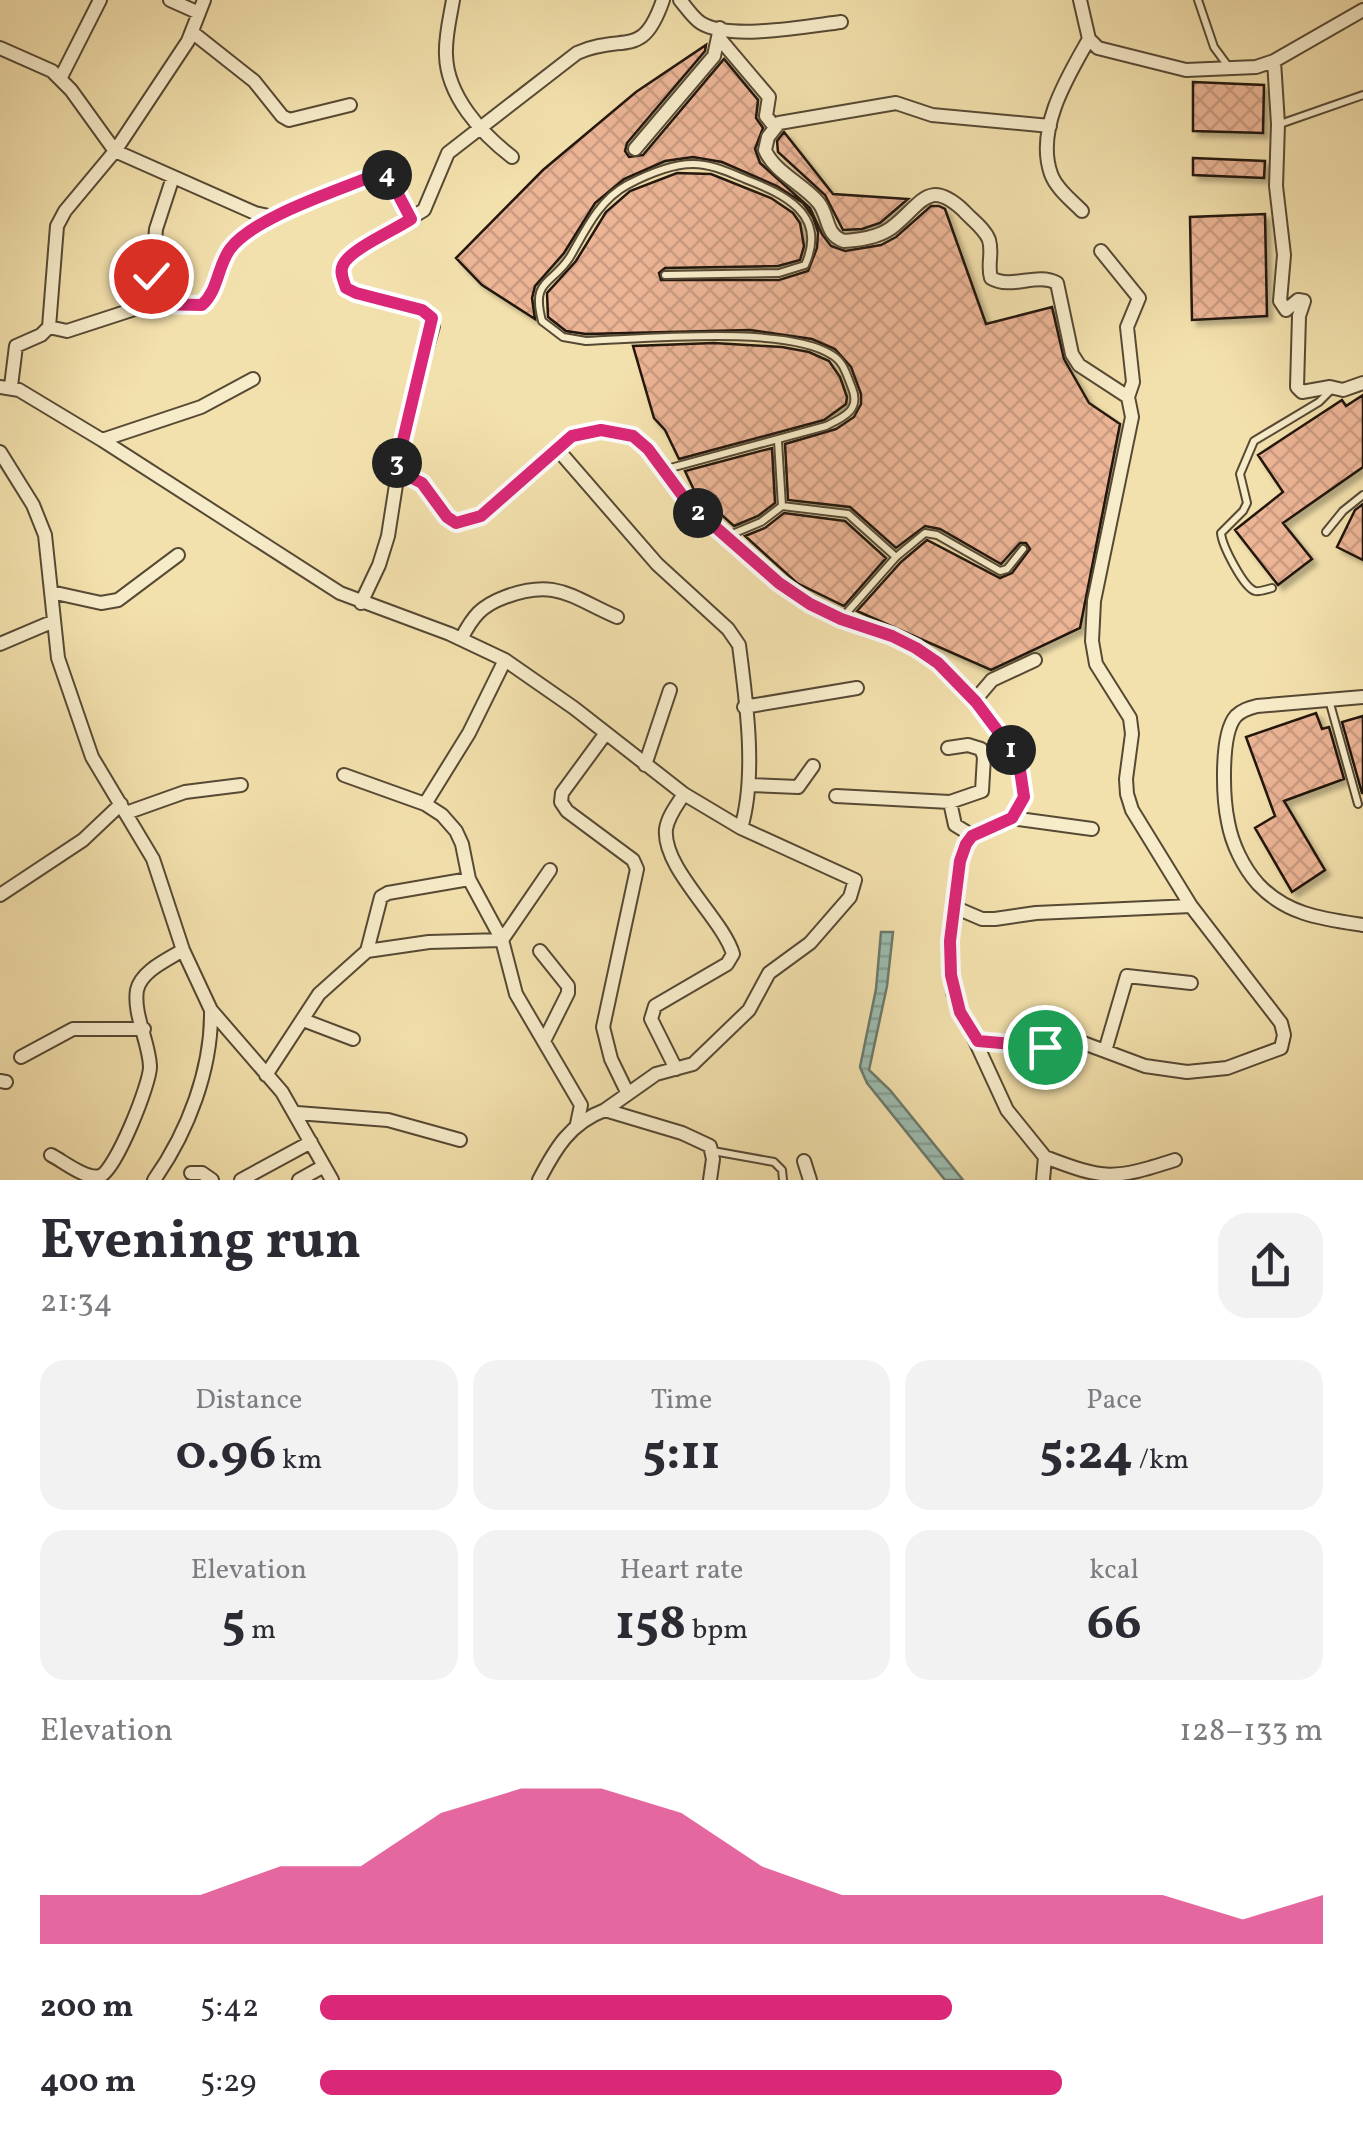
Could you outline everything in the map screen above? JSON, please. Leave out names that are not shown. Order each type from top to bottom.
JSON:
[{"type":"street","points":[[60,79],[100,0]]},
{"type":"street","points":[[170,0],[202,6],[192,32],[115,150],[57,226],[49,327],[16,346],[5,387],[102,440],[324,583],[505,660],[684,794],[742,828],[855,880],[855,888],[810,943],[770,973],[738,1022],[693,1064],[656,1074],[578,1124],[555,1149],[539,1180]]},
{"type":"street","points":[[453,0],[446,52],[448,75],[480,130],[512,157]]},
{"type":"street","points":[[361,602],[388,536],[396,470],[432,318],[422,310],[346,288],[341,274],[343,264],[354,252],[424,210],[448,153],[577,53],[646,36],[654,27],[663,0]]},
{"type":"street","points":[[680,0],[698,21],[720,33],[769,96],[766,116],[774,126]]},
{"type":"street","points":[[1080,0],[1089,39],[1098,48],[1186,70],[1256,67],[1274,61],[1363,10]]},
{"type":"street","points":[[720,33],[765,32],[842,22]]},
{"type":"street","points":[[192,32],[254,81],[288,120],[350,105]]},
{"type":"street","points":[[635,150],[714,56],[720,33]]},
{"type":"street","points":[[1082,211],[1051,176],[1050,126],[1058,92],[1089,39]]},
{"type":"street","points":[[0,48],[52,71],[115,150],[255,213],[273,217]]},
{"type":"street","points":[[1274,61],[1276,186],[1284,271],[1280,302],[1286,310],[1298,300],[1304,302],[1299,316],[1297,388],[1302,392],[1344,390],[1363,383]]},
{"type":"street","points":[[774,126],[896,103],[932,115],[1050,126]]},
{"type":"street","points":[[774,126],[765,150],[768,157],[820,204],[829,230],[837,239],[873,237],[893,228],[919,200],[944,196],[984,230],[990,242],[988,266],[992,278],[1005,283],[1046,278],[1056,283],[1072,354],[1079,365],[1128,396]]},
{"type":"street","points":[[49,327],[67,331],[150,304],[202,305],[217,285],[231,248],[273,217],[383,173],[389,177],[411,219]]},
{"type":"street","points":[[150,304],[156,229],[173,177]]},
{"type":"street","points":[[978,1041],[1027,1048],[1078,1042],[1145,1066],[1187,1072],[1227,1068],[1281,1048],[1284,1036],[1281,1023],[1191,906],[1132,810],[1126,780],[1132,734],[1130,718],[1092,652],[1094,602],[1132,417],[1128,396],[1133,382],[1126,327],[1138,298],[1101,251]]},
{"type":"street","points":[[102,440],[202,407],[253,380]]},
{"type":"street","points":[[396,470],[422,483],[447,517],[456,523],[467,522],[481,516],[572,436],[601,430],[633,436],[648,449],[688,503],[779,583],[841,619],[916,648],[938,663],[975,700],[1003,735],[1020,770],[1024,797],[1012,818]]},
{"type":"street","points":[[559,451],[657,564],[728,629],[739,645],[749,785],[742,828]]},
{"type":"street","points":[[0,452],[42,525],[58,658],[92,756],[161,877],[182,950],[211,1010],[297,1113],[332,1180]]},
{"type":"street","points":[[51,592],[101,603],[118,600],[178,555]]},
{"type":"street","points":[[461,639],[484,605],[538,586],[617,618]]},
{"type":"street","points":[[0,644],[54,621]]},
{"type":"street","points":[[425,804],[469,733],[505,660]]},
{"type":"street","points":[[975,700],[992,680],[1035,660]]},
{"type":"street","points":[[744,707],[857,688]]},
{"type":"street","points":[[645,765],[670,690]]},
{"type":"street","points":[[1363,697],[1257,706],[1237,716],[1226,748],[1228,822],[1248,870],[1281,903],[1318,920],[1363,925]]},
{"type":"street","points":[[606,734],[562,793],[561,802],[566,811],[633,860],[636,869],[603,1026],[611,1058],[628,1094]]},
{"type":"street","points":[[836,796],[950,802],[982,790],[984,756],[976,746],[948,748]]},
{"type":"street","points":[[749,785],[798,787],[813,766]]},
{"type":"street","points":[[344,775],[425,804],[456,831],[469,879],[502,940],[516,994],[581,1105],[578,1124]]},
{"type":"street","points":[[0,894],[124,808],[169,796],[241,785]]},
{"type":"street","points":[[676,1069],[650,1012],[727,964],[733,954],[730,942],[700,904],[666,836],[669,817],[684,794]]},
{"type":"street","points":[[950,802],[955,824],[972,836]]},
{"type":"street","points":[[1092,829],[1012,818],[972,836],[960,861],[954,907],[950,941],[953,994],[1007,1110],[1046,1157],[1097,1177],[1120,1176],[1175,1160]]},
{"type":"street","points":[[502,940],[550,870]]},
{"type":"street","points":[[266,1075],[320,994],[367,951],[384,894],[469,879]]},
{"type":"street","points":[[954,907],[995,919],[1036,913],[1191,906]]},
{"type":"street","points":[[367,951],[429,942],[502,940]]},
{"type":"street","points":[[51,1155],[90,1176],[106,1172],[118,1153],[150,1073],[138,990],[144,977],[182,950]]},
{"type":"street","points":[[540,951],[568,986],[544,1041]]},
{"type":"street","points":[[1105,1050],[1127,976],[1191,983]]},
{"type":"street","points":[[154,1180],[172,1154],[190,1114],[210,1043],[211,1010]]},
{"type":"street","points":[[302,1020],[353,1039]]},
{"type":"street","points":[[21,1056],[72,1029],[144,1029]]},
{"type":"street","points":[[605,1110],[682,1133],[710,1146],[710,1180]]},
{"type":"street","points":[[297,1113],[388,1120],[460,1140]]},
{"type":"street","points":[[241,1180],[310,1142]]},
{"type":"street","points":[[1042,1180],[1046,1157]]},
{"type":"street","points":[[804,1161],[810,1180]]},
{"type":"street","points":[[299,1180],[324,1166]]},
{"type":"street","points":[[191,1173],[202,1173],[212,1180]]},
{"type":"lane","points":[[1198,0],[1214,46],[1229,67]]},
{"type":"lane","points":[[1278,124],[1363,95]]},
{"type":"lane","points":[[662,470],[826,426],[849,415],[855,406],[844,368],[829,353],[803,341],[768,337],[572,340],[550,330],[542,321],[538,294],[541,286],[566,262],[589,224],[616,192],[670,167],[695,164],[722,170],[779,192],[794,202],[811,237],[805,265],[779,273],[664,275]]},
{"type":"lane","points":[[1272,588],[1258,592],[1250,588],[1222,544],[1222,533],[1244,512],[1247,503],[1240,481],[1241,467],[1254,441],[1319,402],[1333,388]]},
{"type":"lane","points":[[778,441],[782,506]]},
{"type":"lane","points":[[1326,532],[1343,510],[1363,495]]},
{"type":"lane","points":[[724,537],[761,522],[782,506],[830,509],[848,514],[896,557]]},
{"type":"lane","points":[[841,619],[896,557],[925,532],[1000,571],[1007,569],[1023,550]]},
{"type":"lane","points":[[1329,700],[1358,804]]},
{"type":"lane","points":[[712,1151],[774,1162],[782,1170],[783,1180]]},
{"type":"shaded area","points":[[881,932],[893,932],[887,986],[869,1070],[963,1180],[945,1180],[867,1083],[860,1067],[876,989]]},
{"type":"building","points":[[706,45],[627,143],[625,151],[629,157],[643,155],[724,59],[758,100],[756,118],[763,128],[755,149],[760,163],[810,208],[831,246],[845,251],[881,245],[931,206],[939,206],[945,209],[986,324],[1052,307],[1064,359],[1089,403],[1120,424],[1080,628],[991,670],[857,611],[901,562],[927,540],[1000,578],[1012,573],[1030,549],[1026,543],[1020,543],[1001,564],[940,529],[925,526],[896,548],[850,507],[788,500],[785,444],[836,429],[854,417],[861,404],[851,367],[835,349],[812,339],[750,330],[586,334],[566,331],[548,317],[547,293],[576,261],[606,212],[630,191],[677,173],[711,174],[771,198],[793,213],[800,223],[804,246],[800,260],[778,266],[665,268],[659,273],[661,280],[779,280],[808,271],[817,248],[818,232],[813,217],[803,203],[777,186],[722,162],[693,157],[665,161],[624,179],[595,203],[564,253],[535,286],[535,319],[482,285],[456,258],[543,170],[636,92]]},
{"type":"building","points":[[1193,82],[1264,85],[1263,133],[1193,131]]},
{"type":"building","points":[[784,132],[833,194],[908,199],[880,223],[843,230],[825,195],[778,152],[777,141]]},
{"type":"building","points":[[1193,158],[1265,161],[1264,178],[1193,175]]},
{"type":"building","points":[[1265,214],[1267,316],[1192,320],[1190,217]]},
{"type":"building","points":[[714,343],[782,347],[829,361],[840,377],[846,404],[824,420],[679,459],[665,430],[654,418],[633,346]]},
{"type":"building","points":[[1363,395],[1363,467],[1283,523],[1312,559],[1278,585],[1235,530],[1283,492],[1258,455],[1342,400],[1346,406]]},
{"type":"building","points":[[772,448],[775,503],[758,516],[734,526],[694,490],[685,471]]},
{"type":"building","points":[[1363,504],[1363,560],[1337,547],[1355,510]]},
{"type":"building","points":[[784,513],[845,521],[886,558],[844,606],[797,583],[745,536],[765,528]]},
{"type":"building","points":[[1316,713],[1322,729],[1329,727],[1344,779],[1284,801],[1325,870],[1292,892],[1255,828],[1275,816],[1246,737]]},
{"type":"building","points":[[1363,716],[1363,793],[1362,793],[1342,722]]},
{"type":"route","points":[[151,276],[150,304],[202,305],[211,297],[231,248],[273,217],[375,175],[383,173],[389,177],[411,219],[354,252],[343,264],[341,274],[346,288],[356,293],[422,310],[432,318],[396,470],[422,483],[447,517],[456,523],[467,522],[481,516],[572,436],[601,430],[633,436],[648,449],[688,503],[779,583],[810,604],[892,636],[938,663],[1003,735],[1024,785],[1020,808],[1012,818],[972,836],[960,861],[950,941],[953,994],[978,1041],[1045,1047]]}]
